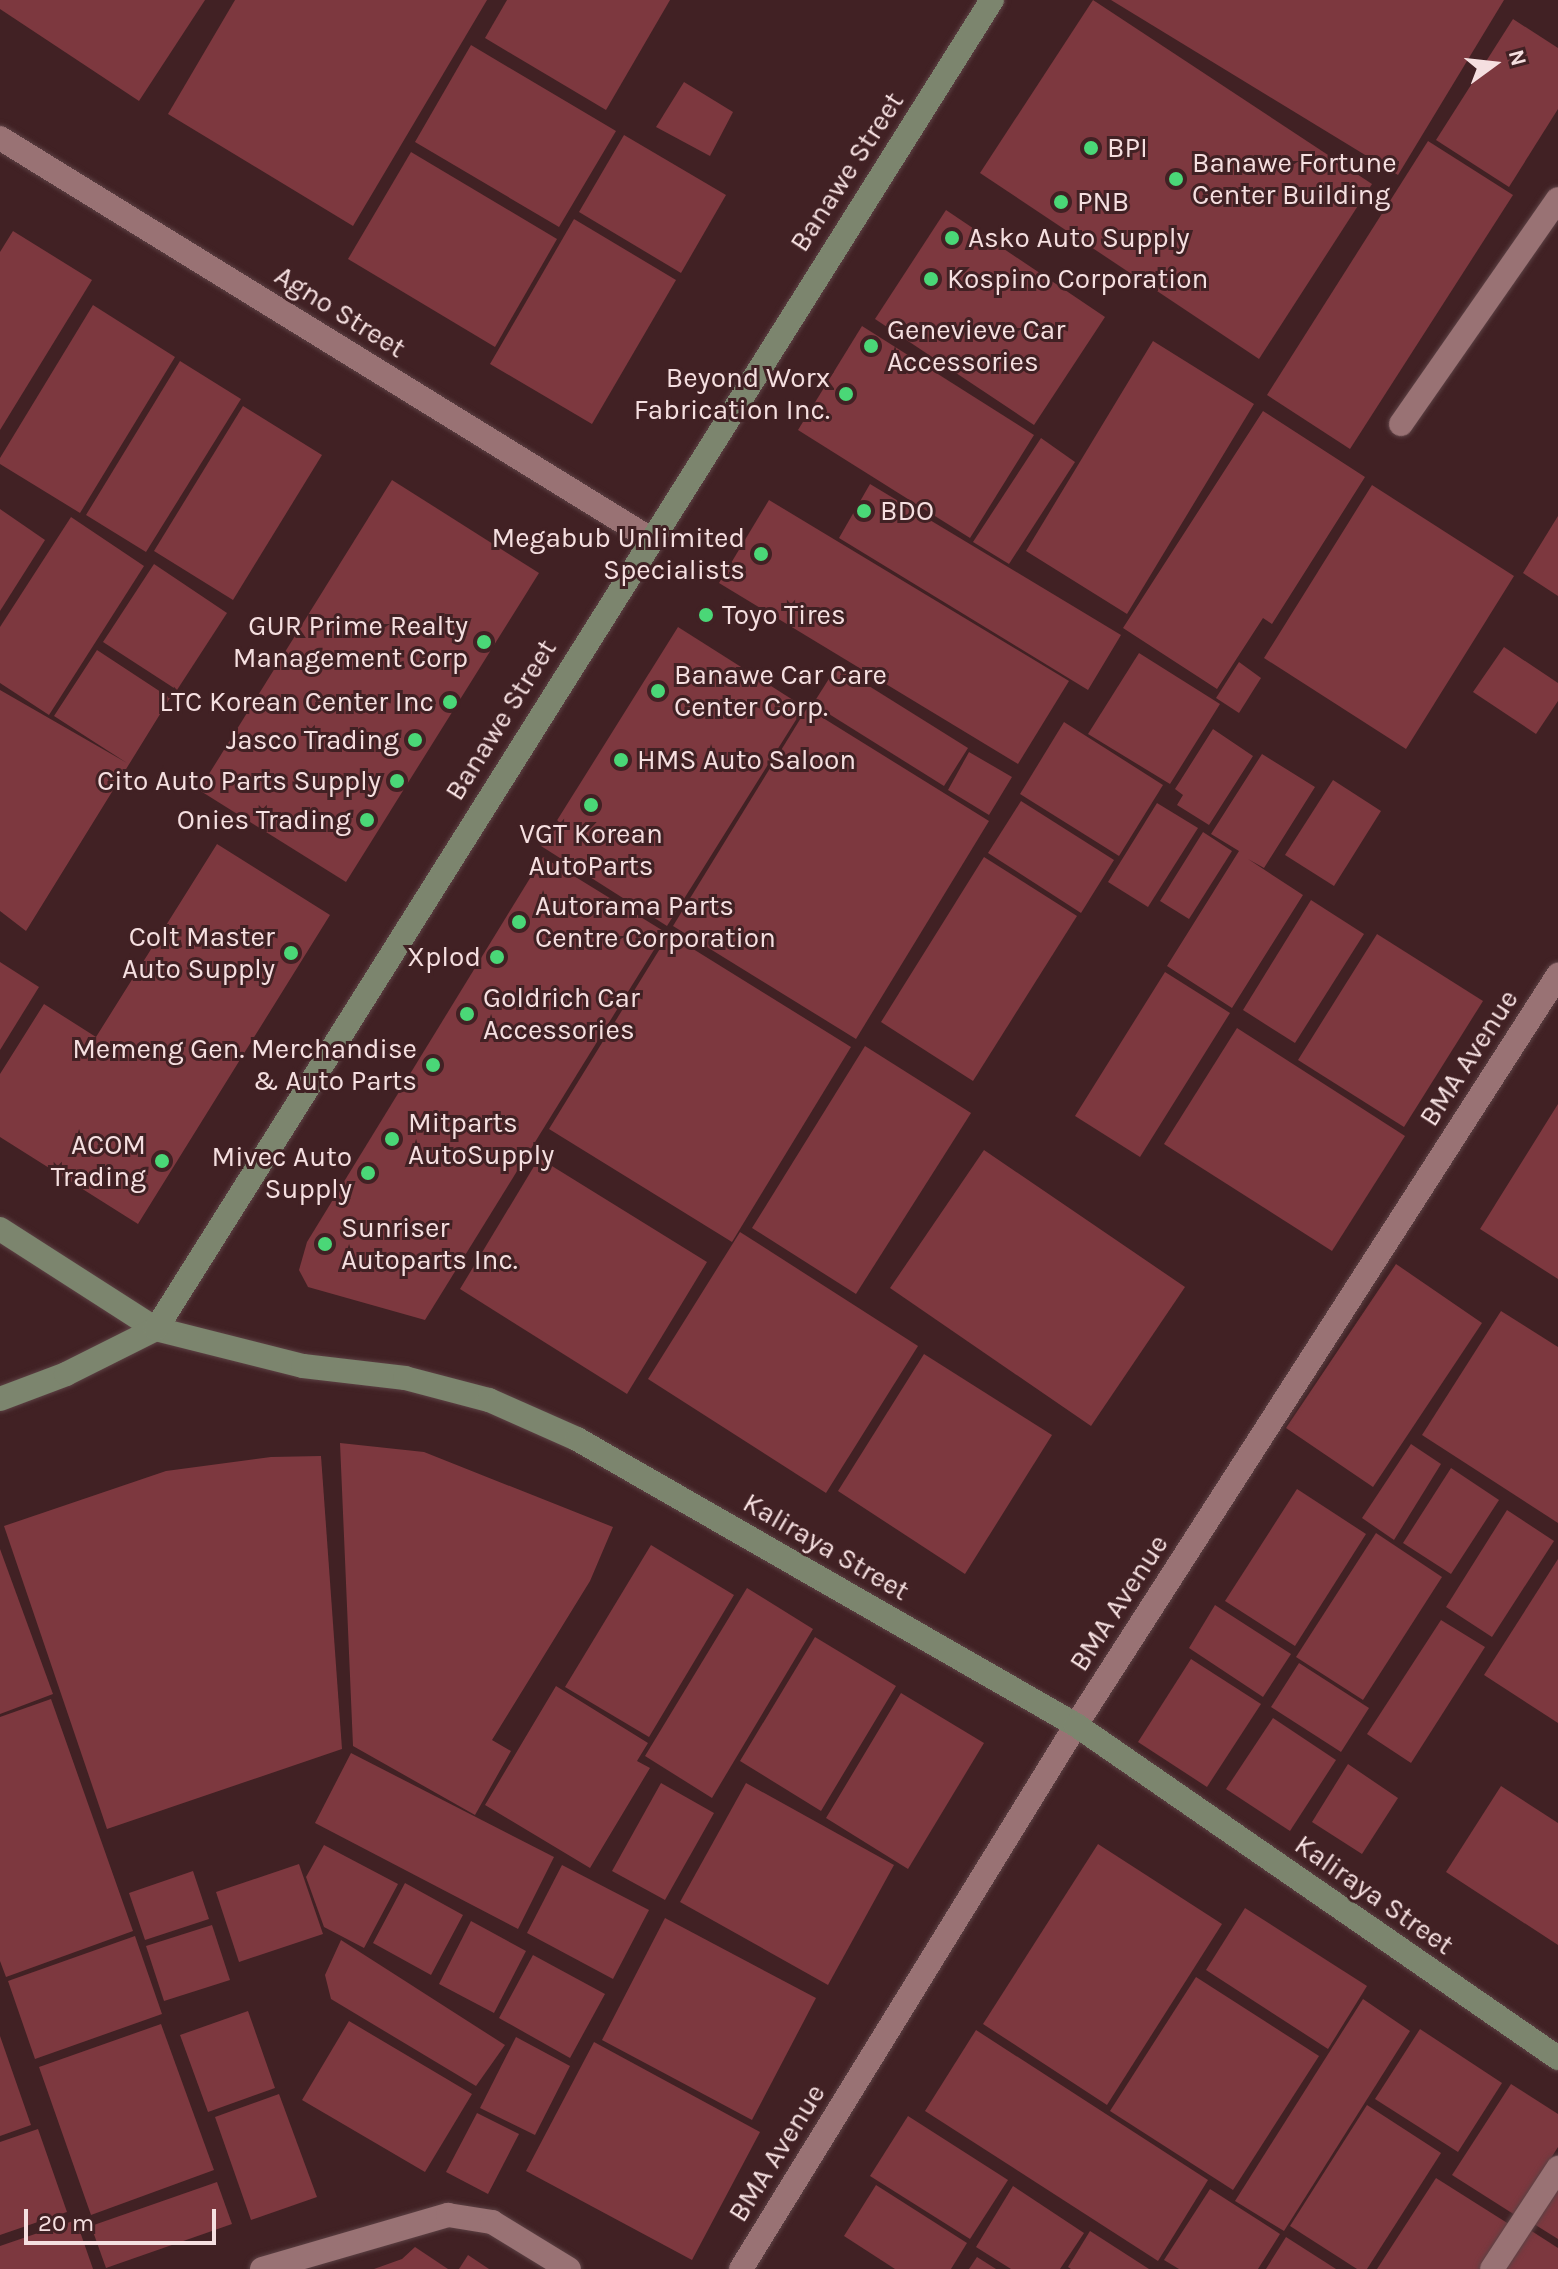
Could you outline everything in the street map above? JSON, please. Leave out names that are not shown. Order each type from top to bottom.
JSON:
[{"type":"street","name":"Banawe Street","points":[[156,1329],[649,538],[992,0]]},
{"type":"street","name":"Agno Street","points":[[0,138],[649,538]]},
{"type":"street","points":[[1401,424],[1558,199]]},
{"type":"street","name":"BMA Avenue","points":[[741,2269],[1076,1725],[1558,975]]},
{"type":"street","name":"Kaliraya Street","points":[[0,1229],[156,1329],[303,1366],[405,1378],[489,1400],[577,1439],[1076,1725],[1558,2058]]},
{"type":"street","points":[[0,1399],[66,1374],[156,1329]]},
{"type":"street","points":[[1492,2269],[1558,2168]]},
{"type":"street","points":[[262,2269],[448,2215],[492,2222],[569,2269]]},
{"type":"building","points":[[0,0],[205,0],[139,101],[0,9]]},
{"type":"building","points":[[235,0],[487,0],[353,226],[168,114]]},
{"type":"building","points":[[507,0],[670,0],[606,110],[485,38]]},
{"type":"building","name":"Banawe Fortune Center Building","points":[[1093,0],[1372,184],[1259,359],[980,173]]},
{"type":"building","points":[[1111,0],[1504,0],[1398,175]]},
{"type":"building","points":[[1513,19],[1558,48],[1558,109],[1509,187],[1436,140]]},
{"type":"building","points":[[471,45],[616,131],[559,227],[415,142]]},
{"type":"building","points":[[684,82],[733,112],[710,156],[656,127]]},
{"type":"building","points":[[624,135],[726,195],[681,273],[579,212]]},
{"type":"building","points":[[1428,141],[1513,195],[1350,449],[1267,395]]},
{"type":"building","points":[[411,152],[557,239],[495,347],[348,259]]},
{"type":"building","points":[[946,210],[1105,317],[1034,425],[875,319]]},
{"type":"building","points":[[574,219],[676,280],[592,424],[490,364]]},
{"type":"building","points":[[13,231],[92,280],[0,430],[0,252]]},
{"type":"building","points":[[93,305],[175,357],[80,513],[0,464],[0,458]]},
{"type":"building","points":[[862,326],[1034,435],[970,538],[798,430]]},
{"type":"building","points":[[1153,341],[1254,404],[1127,614],[1026,551]]},
{"type":"building","points":[[180,361],[241,399],[146,552],[86,515]]},
{"type":"building","points":[[243,406],[322,455],[233,600],[154,551]]},
{"type":"building","points":[[1263,411],[1365,477],[1272,624],[1263,618],[1217,689],[1123,628]]},
{"type":"building","points":[[1041,438],[1075,462],[1009,564],[973,542]]},
{"type":"building","points":[[392,480],[539,573],[346,882],[199,790]]},
{"type":"building","points":[[870,484],[1121,635],[1088,690],[839,538]]},
{"type":"building","points":[[1372,485],[1514,576],[1406,749],[1264,658]]},
{"type":"building","points":[[769,500],[1069,681],[1018,764],[719,583]]},
{"type":"building","points":[[0,509],[45,540],[0,611]]},
{"type":"building","points":[[1558,516],[1558,596],[1523,573]]},
{"type":"building","points":[[71,517],[144,566],[49,715],[0,683],[0,627]]},
{"type":"building","points":[[154,564],[227,613],[177,690],[103,642]]},
{"type":"building","points":[[678,627],[804,707],[667,926],[541,846]]},
{"type":"building","points":[[1504,647],[1558,683],[1558,701],[1536,734],[1473,692]]},
{"type":"building","points":[[97,650],[170,698],[26,931],[0,911],[0,690],[127,763],[54,716]]},
{"type":"building","points":[[1139,653],[1220,704],[1170,784],[1088,734]]},
{"type":"building","points":[[1239,662],[1261,678],[1239,713],[1216,698]]},
{"type":"building","points":[[837,666],[968,748],[944,786],[813,704]]},
{"type":"building","points":[[807,708],[989,821],[856,1039],[673,926]]},
{"type":"building","points":[[1064,722],[1163,785],[1119,856],[1020,794]]},
{"type":"building","points":[[1213,729],[1253,756],[1209,825],[1177,805],[1183,795],[1175,789]]},
{"type":"building","points":[[969,752],[1012,777],[989,815],[948,790]]},
{"type":"building","points":[[1262,754],[1315,787],[1264,868],[1248,859],[1303,895],[1232,1008],[1167,966],[1239,851],[1211,834]]},
{"type":"building","points":[[1333,780],[1381,811],[1334,886],[1285,855]]},
{"type":"building","points":[[1021,801],[1114,860],[1081,913],[988,853]]},
{"type":"building","points":[[1157,803],[1198,828],[1148,907],[1108,882]]},
{"type":"building","points":[[1203,832],[1232,851],[1189,919],[1160,901]]},
{"type":"building","points":[[217,844],[330,915],[138,1224],[0,1137],[0,1074],[44,1004],[96,1037]]},
{"type":"building","points":[[543,857],[665,932],[425,1320],[308,1287],[299,1270],[307,1242]]},
{"type":"building","points":[[984,857],[1077,916],[973,1081],[881,1022]]},
{"type":"building","points":[[1311,900],[1364,934],[1295,1043],[1243,1010]]},
{"type":"building","points":[[669,934],[851,1047],[732,1242],[549,1129]]},
{"type":"building","points":[[1377,934],[1483,1001],[1404,1127],[1298,1060]]},
{"type":"building","points":[[0,962],[39,987],[0,1050]]},
{"type":"building","points":[[1165,972],[1230,1013],[1140,1157],[1075,1116]]},
{"type":"building","points":[[1237,1028],[1405,1136],[1332,1251],[1164,1144]]},
{"type":"building","points":[[865,1046],[971,1113],[856,1294],[752,1228]]},
{"type":"building","points":[[1558,1104],[1558,1279],[1480,1229]]},
{"type":"building","points":[[984,1150],[1185,1287],[1091,1426],[890,1288]]},
{"type":"building","points":[[539,1158],[707,1262],[627,1394],[460,1289]]},
{"type":"building","points":[[740,1232],[918,1346],[826,1493],[648,1379]]},
{"type":"building","points":[[1396,1264],[1482,1323],[1373,1487],[1286,1428]]},
{"type":"building","points":[[1501,1311],[1558,1347],[1558,1523],[1422,1435]]},
{"type":"building","points":[[924,1354],[1052,1435],[965,1574],[838,1491]]},
{"type":"building","points":[[340,1443],[424,1452],[613,1527],[590,1581],[492,1740],[511,1751],[475,1815],[353,1746]]},
{"type":"building","points":[[1411,1444],[1441,1464],[1394,1540],[1362,1518]]},
{"type":"building","points":[[321,1456],[342,1749],[107,1829],[4,1526],[166,1471],[271,1457]]},
{"type":"building","points":[[1451,1468],[1499,1500],[1451,1574],[1403,1543]]},
{"type":"building","points":[[1297,1489],[1366,1534],[1295,1646],[1225,1601]]},
{"type":"building","points":[[1507,1510],[1554,1541],[1492,1637],[1446,1607]]},
{"type":"building","points":[[1376,1533],[1442,1577],[1363,1700],[1296,1657]]},
{"type":"building","points":[[651,1545],[734,1595],[649,1737],[565,1687]]},
{"type":"building","points":[[0,1549],[53,1694],[0,1714]]},
{"type":"building","points":[[1558,1559],[1558,1723],[1484,1675]]},
{"type":"building","points":[[747,1588],[813,1629],[712,1798],[645,1756]]},
{"type":"building","points":[[1215,1605],[1291,1654],[1263,1697],[1189,1648]]},
{"type":"building","points":[[1441,1620],[1485,1647],[1411,1763],[1367,1734]]},
{"type":"building","points":[[815,1637],[896,1686],[821,1811],[740,1761]]},
{"type":"building","points":[[1191,1659],[1261,1704],[1207,1787],[1138,1742]]},
{"type":"building","points":[[1299,1663],[1369,1708],[1341,1752],[1271,1707]]},
{"type":"building","points":[[556,1686],[648,1743],[637,1761],[650,1768],[590,1868],[485,1805]]},
{"type":"building","points":[[901,1693],[984,1743],[908,1869],[826,1818]]},
{"type":"building","points":[[51,1699],[133,1931],[6,1977],[0,1961],[0,1717]]},
{"type":"building","points":[[1273,1718],[1336,1760],[1290,1831],[1226,1789]]},
{"type":"building","points":[[351,1753],[554,1857],[518,1929],[315,1823]]},
{"type":"building","points":[[1348,1764],[1398,1798],[1362,1854],[1312,1822]]},
{"type":"building","points":[[661,1783],[714,1813],[665,1900],[612,1871]]},
{"type":"building","points":[[746,1783],[894,1865],[828,1985],[680,1902]]},
{"type":"building","points":[[1501,1786],[1558,1823],[1558,1945],[1446,1872]]},
{"type":"building","points":[[1098,1844],[1222,1924],[1107,2105],[983,2024]]},
{"type":"building","points":[[324,1845],[398,1884],[364,1948],[324,1927],[306,1877]]},
{"type":"building","points":[[299,1864],[323,1934],[239,1962],[216,1892]]},
{"type":"building","points":[[562,1865],[649,1910],[613,1979],[527,1933]]},
{"type":"building","points":[[193,1871],[209,1919],[145,1940],[129,1893]]},
{"type":"building","points":[[405,1883],[463,1915],[431,1975],[373,1943]]},
{"type":"building","points":[[1245,1908],[1367,1986],[1328,2049],[1206,1970]]},
{"type":"building","points":[[665,1918],[816,1998],[752,2120],[602,2040]]},
{"type":"building","points":[[471,1921],[526,1951],[494,2013],[439,1984]]},
{"type":"building","points":[[212,1925],[230,1980],[164,2001],[146,1946]]},
{"type":"building","points":[[135,1936],[162,2014],[35,2059],[8,1981]]},
{"type":"building","points":[[341,1940],[505,2045],[476,2086],[331,1999],[325,1975]]},
{"type":"building","points":[[533,1955],[605,1994],[570,2058],[499,2018]]},
{"type":"building","points":[[1196,1977],[1319,2056],[1233,2190],[1110,2111]]},
{"type":"building","points":[[1363,1999],[1410,2031],[1284,2231],[1235,2201]]},
{"type":"building","points":[[248,2011],[275,2088],[208,2112],[180,2035]]},
{"type":"building","points":[[349,2021],[472,2094],[425,2172],[302,2100]]},
{"type":"building","points":[[161,2024],[214,2170],[91,2215],[39,2067]]},
{"type":"building","points":[[1420,2029],[1502,2083],[1458,2152],[1375,2099]]},
{"type":"building","points":[[976,2030],[1208,2180],[1158,2261],[925,2111]]},
{"type":"building","points":[[0,2036],[31,2125],[0,2136]]},
{"type":"building","points":[[516,2037],[570,2066],[535,2135],[480,2108]]},
{"type":"building","points":[[594,2042],[760,2132],[692,2260],[526,2171]]},
{"type":"building","points":[[1511,2084],[1558,2114],[1558,2147],[1515,2215],[1452,2175]]},
{"type":"building","points":[[279,2094],[317,2197],[251,2220],[215,2117]]},
{"type":"building","points":[[1367,2105],[1441,2153],[1367,2269],[1357,2269],[1290,2226]]},
{"type":"building","points":[[477,2113],[519,2134],[488,2194],[446,2172]]},
{"type":"building","points":[[908,2116],[1008,2180],[970,2239],[870,2176]]},
{"type":"building","points":[[38,2129],[67,2212],[0,2235],[0,2142]]},
{"type":"building","points":[[1436,2178],[1512,2226],[1485,2269],[1377,2269]]},
{"type":"building","points":[[217,2182],[232,2224],[106,2268],[91,2226]]},
{"type":"building","points":[[876,2185],[967,2243],[951,2269],[895,2269],[844,2236]]},
{"type":"building","points":[[1013,2186],[1084,2233],[1060,2269],[1011,2269],[976,2247]]},
{"type":"building","points":[[1558,2186],[1558,2239],[1534,2224]]},
{"type":"building","points":[[1210,2189],[1280,2234],[1258,2269],[1179,2269],[1164,2260]]},
{"type":"building","points":[[76,2220],[93,2269],[0,2269],[0,2246]]},
{"type":"building","points":[[1530,2230],[1558,2248],[1558,2269],[1505,2269]]},
{"type":"building","points":[[1090,2231],[1149,2269],[1071,2269],[1068,2267]]},
{"type":"building","points":[[1286,2237],[1336,2269],[1266,2269]]},
{"type":"building","points":[[415,2247],[448,2269],[374,2269],[402,2259]]},
{"type":"building","points":[[468,2255],[489,2269],[459,2269]]},
{"type":"building","points":[[977,2257],[996,2269],[969,2269]]},
{"type":"place","name":"BPI","points":[[1091,148]]},
{"type":"place","name":"Banawe Fortune Center Building","points":[[1176,179]]},
{"type":"place","name":"PNB","points":[[1061,202]]},
{"type":"place","name":"Asko Auto Supply","points":[[952,238]]},
{"type":"place","name":"Kospino Corporation","points":[[931,279]]},
{"type":"place","name":"Genevieve Car Accessories","points":[[871,346]]},
{"type":"place","name":"Beyond Worx Fabrication Inc.","points":[[846,394]]},
{"type":"place","name":"BDO","points":[[864,511]]},
{"type":"place","name":"Megabub Unlimited Specialists","points":[[761,554]]},
{"type":"place","name":"Toyo Tires","points":[[706,615]]},
{"type":"place","name":"GUR Prime Realty Management Corp","points":[[484,642]]},
{"type":"place","name":"Banawe Car Care Center Corp.","points":[[658,691]]},
{"type":"place","name":"LTC Korean Center Inc","points":[[450,702]]},
{"type":"place","name":"Jasco Trading","points":[[415,740]]},
{"type":"place","name":"HMS Auto Saloon","points":[[621,760]]},
{"type":"place","name":"Cito Auto Parts Supply","points":[[397,781]]},
{"type":"place","name":"VGT Korean AutoParts","points":[[591,805]]},
{"type":"place","name":"Onies Trading","points":[[367,820]]},
{"type":"place","name":"Autorama Parts Centre Corporation","points":[[519,922]]},
{"type":"place","name":"Colt Master Auto Supply","points":[[291,953]]},
{"type":"place","name":"Xplod","points":[[497,957]]},
{"type":"place","name":"Goldrich Car Accessories","points":[[467,1014]]},
{"type":"place","name":"Memeng Gen. Merchandise & Auto Parts","points":[[433,1065]]},
{"type":"place","name":"Mitparts AutoSupply","points":[[392,1139]]},
{"type":"place","name":"ACOM Trading","points":[[162,1161]]},
{"type":"place","name":"Mivec Auto Supply","points":[[368,1173]]},
{"type":"place","name":"Sunriser Autoparts Inc.","points":[[325,1244]]}]
